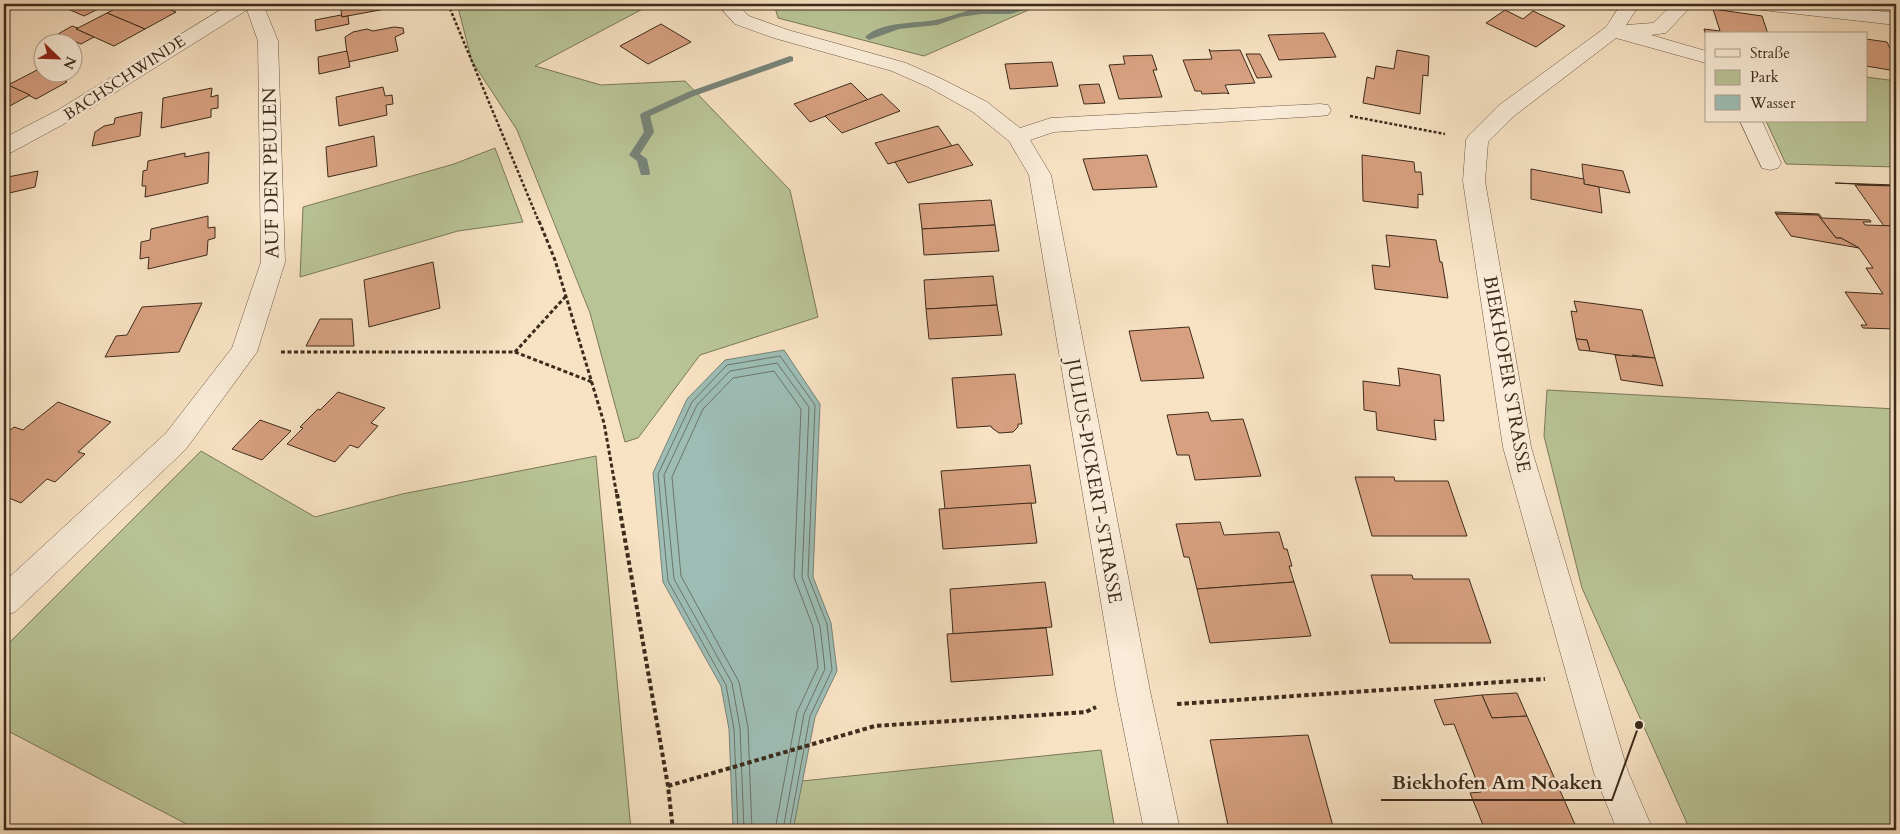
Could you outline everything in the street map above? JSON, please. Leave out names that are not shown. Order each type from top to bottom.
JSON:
[{"type":"street","name":"BACHSCHWINDE","points":[[4,148],[70,113],[205,25],[243,4]]},
{"type":"street","name":"AUF DEN PEULEN","points":[[4,602],[176,441],[244,352],[273,262],[268,41],[254,4]]},
{"type":"street","name":"JULIUS-PICKERT-STRASSE","points":[[727,4],[742,20],[782,34],[899,68],[935,83],[980,107],[1018,137],[1040,175],[1135,699],[1162,830]]},
{"type":"street","points":[[1478,140],[1506,111],[1613,31],[1630,4]]},
{"type":"street","points":[[1613,31],[1659,30],[1684,4]]},
{"type":"street","points":[[1762,4],[1896,19]]},
{"type":"street","points":[[1613,31],[1705,57]]},
{"type":"street","points":[[1018,137],[1051,125],[1320,110]]},
{"type":"street","points":[[1750,122],[1770,163]]},
{"type":"street","name":"BIEKHOFER STRASSE","points":[[1478,140],[1474,180],[1518,447],[1611,773],[1635,830]]},
{"type":"path","points":[[448,4],[555,260],[604,423],[668,786],[673,830]]},
{"type":"path","points":[[1320,110],[1478,140]]},
{"type":"path","points":[[515,352],[566,296]]},
{"type":"path","points":[[244,352],[515,352],[592,383]]},
{"type":"path","points":[[668,786],[875,726],[1086,712],[1135,699],[1583,676]]},
{"type":"green space","points":[[457,4],[652,4],[535,66],[601,85],[685,81],[790,190],[818,317],[700,355],[638,438],[625,442],[590,313],[517,130],[472,61]]},
{"type":"green space","points":[[774,4],[1208,4],[1033,8],[924,56],[778,18]]},
{"type":"green space","points":[[1868,77],[1896,81],[1896,167],[1786,164],[1766,122],[1868,122]]},
{"type":"green space","points":[[495,148],[523,222],[458,231],[300,277],[303,207],[454,164]]},
{"type":"green space","points":[[1547,390],[1896,409],[1896,830],[1690,830],[1582,588],[1544,436]]},
{"type":"green space","points":[[201,451],[315,517],[402,494],[596,456],[631,830],[198,830],[4,729],[4,648]]},
{"type":"green space","points":[[1101,750],[1115,830],[793,830],[802,781]]},
{"type":"water","points":[[784,350],[820,404],[813,577],[831,623],[837,671],[815,717],[793,830],[733,830],[729,729],[721,686],[663,582],[653,473],[687,399],[725,360]]},
{"type":"building","points":[[78,4],[108,4],[84,16],[68,9]]},
{"type":"building","points":[[124,4],[156,4],[176,12],[145,29],[107,13]]},
{"type":"building","points":[[340,4],[395,4],[396,7],[342,17]]},
{"type":"building","points":[[1864,4],[1896,4],[1896,7]]},
{"type":"building","points":[[1713,9],[1762,16],[1767,32],[1705,32],[1704,29],[1720,31]]},
{"type":"building","points":[[1505,10],[1523,19],[1533,11],[1565,26],[1536,47],[1486,23]]},
{"type":"building","points":[[107,13],[145,29],[114,46],[76,29]]},
{"type":"building","points":[[341,15],[342,17],[348,16],[349,24],[316,31],[315,20]]},
{"type":"building","points":[[661,24],[691,42],[648,64],[620,46]]},
{"type":"building","points":[[72,26],[94,37],[82,43],[82,32],[62,32]]},
{"type":"building","points":[[394,27],[403,28],[404,33],[395,37],[398,51],[348,62],[345,37],[353,32],[367,29],[373,31]]},
{"type":"building","points":[[1324,33],[1336,57],[1279,60],[1268,35]]},
{"type":"building","points":[[1868,39],[1887,42],[1896,61],[1896,71],[1868,66]]},
{"type":"building","points":[[1209,49],[1211,51],[1240,50],[1255,83],[1225,85],[1229,94],[1202,94],[1201,91],[1195,91],[1183,60],[1212,59]]},
{"type":"building","points":[[1397,50],[1429,56],[1428,76],[1423,75],[1420,114],[1363,103],[1367,77],[1374,79],[1376,66],[1394,69]]},
{"type":"building","points":[[347,51],[350,67],[319,74],[318,57]]},
{"type":"building","points":[[1246,54],[1260,54],[1272,77],[1257,78]]},
{"type":"building","points":[[1152,55],[1157,70],[1153,70],[1162,97],[1119,99],[1109,65],[1125,64],[1123,56]]},
{"type":"building","points":[[1052,62],[1058,86],[1010,89],[1005,64]]},
{"type":"building","points":[[32,73],[32,82],[67,82],[36,99],[8,85]]},
{"type":"building","points":[[4,83],[8,85],[30,95],[4,109]]},
{"type":"building","points":[[851,83],[868,100],[810,122],[794,104]]},
{"type":"building","points":[[1099,84],[1105,103],[1084,104],[1079,85]]},
{"type":"building","points":[[383,87],[385,96],[392,95],[393,104],[386,105],[387,115],[339,126],[336,97]]},
{"type":"building","points":[[212,88],[211,97],[218,95],[218,108],[211,109],[211,117],[161,128],[163,98]]},
{"type":"building","points":[[882,94],[900,111],[842,133],[825,116]]},
{"type":"building","points":[[142,112],[140,136],[92,146],[95,132],[104,126],[114,124],[115,118]]},
{"type":"building","points":[[938,126],[952,146],[888,164],[875,143]]},
{"type":"building","points":[[374,136],[377,166],[328,177],[326,147]]},
{"type":"building","points":[[958,144],[973,165],[908,183],[895,162]]},
{"type":"building","points":[[209,152],[208,183],[145,197],[146,186],[142,186],[143,171],[147,170],[148,161],[185,153],[185,157]]},
{"type":"building","points":[[1147,155],[1157,187],[1093,190],[1083,159]]},
{"type":"building","points":[[1362,155],[1414,162],[1415,172],[1421,172],[1423,195],[1418,194],[1418,208],[1363,201]]},
{"type":"building","points":[[1582,164],[1623,171],[1630,193],[1584,184]]},
{"type":"building","points":[[1531,169],[1584,179],[1584,184],[1599,187],[1602,213],[1531,199]]},
{"type":"building","points":[[38,171],[35,187],[5,194],[8,177]]},
{"type":"building","points":[[1835,183],[1896,185],[1896,190],[1893,186]]},
{"type":"building","points":[[1855,185],[1893,186],[1896,190],[1896,226],[1884,226]]},
{"type":"building","points":[[991,200],[995,225],[922,229],[919,204]]},
{"type":"building","points":[[1775,212],[1819,214],[1822,218],[1870,220],[1871,222],[1863,222],[1865,225],[1896,226],[1896,329],[1863,328],[1861,325],[1867,325],[1845,292],[1883,294],[1866,268],[1873,268],[1859,248],[1841,238],[1836,238],[1818,215],[1776,214]]},
{"type":"building","points":[[1776,214],[1818,215],[1836,238],[1841,238],[1859,248],[1791,236]]},
{"type":"building","points":[[208,216],[208,228],[215,227],[215,238],[208,240],[207,255],[148,269],[149,257],[140,259],[141,242],[150,240],[151,229]]},
{"type":"building","points":[[995,225],[999,251],[924,255],[922,229]]},
{"type":"building","points":[[1386,235],[1436,240],[1448,298],[1375,289],[1372,265],[1390,267]]},
{"type":"building","points":[[433,262],[440,308],[369,327],[364,280]]},
{"type":"building","points":[[993,276],[997,305],[926,309],[924,280]]},
{"type":"building","points":[[1574,301],[1642,310],[1655,358],[1590,351],[1587,340],[1576,339],[1571,311],[1577,312]]},
{"type":"building","points":[[202,303],[179,352],[105,357],[116,336],[127,335],[142,307]]},
{"type":"building","points":[[997,305],[1002,335],[929,339],[926,309]]},
{"type":"building","points":[[320,319],[352,319],[354,346],[306,346]]},
{"type":"building","points":[[1189,327],[1204,378],[1141,381],[1129,331]]},
{"type":"building","points":[[1576,339],[1587,340],[1590,351],[1579,350]]},
{"type":"building","points":[[1615,355],[1655,358],[1663,386],[1621,380]]},
{"type":"building","points":[[1398,368],[1440,375],[1444,421],[1434,420],[1436,440],[1377,430],[1376,412],[1364,410],[1363,381],[1400,386]]},
{"type":"building","points":[[1015,374],[1022,424],[1018,424],[1018,427],[1013,432],[999,433],[991,426],[957,428],[952,378]]},
{"type":"building","points":[[338,392],[385,408],[371,423],[378,426],[358,448],[350,445],[335,462],[287,444],[303,428],[300,427]]},
{"type":"building","points":[[58,402],[111,422],[78,452],[85,454],[55,482],[47,479],[21,503],[4,496],[4,435],[14,427],[23,430]]},
{"type":"building","points":[[1208,412],[1211,421],[1243,419],[1261,476],[1195,480],[1189,455],[1177,455],[1167,415]]},
{"type":"building","points":[[260,420],[291,431],[262,460],[232,449]]},
{"type":"building","points":[[1030,465],[1036,503],[945,509],[941,471]]},
{"type":"building","points":[[1355,477],[1394,477],[1395,481],[1448,481],[1467,536],[1372,536]]},
{"type":"building","points":[[1031,503],[1037,543],[943,549],[939,509]]},
{"type":"building","points":[[1220,522],[1224,535],[1279,532],[1284,549],[1287,549],[1292,566],[1289,566],[1294,582],[1197,589],[1189,557],[1184,557],[1176,524]]},
{"type":"building","points":[[1371,575],[1412,575],[1413,579],[1469,579],[1491,643],[1390,643]]},
{"type":"building","points":[[1045,582],[1052,627],[953,634],[950,589]]},
{"type":"building","points":[[1294,582],[1311,636],[1210,643],[1197,589]]},
{"type":"building","points":[[1046,628],[1053,675],[951,682],[947,634]]},
{"type":"building","points":[[1517,693],[1527,716],[1492,718],[1482,695]]},
{"type":"building","points":[[1482,695],[1492,718],[1527,716],[1577,829],[1485,830],[1470,793],[1481,792],[1454,724],[1444,725],[1434,700]]},
{"type":"building","points":[[1308,735],[1334,830],[1229,830],[1210,740]]},
{"type":"waterway","points":[[869,37],[898,26],[937,22],[958,15],[981,11],[1010,11],[1041,4]]},
{"type":"waterway","points":[[645,173],[642,159],[634,155],[649,132],[645,115],[691,94],[790,59]]},
{"type":"place","name":"Biekhofen Am Noaken","points":[[1639,725]]}]
